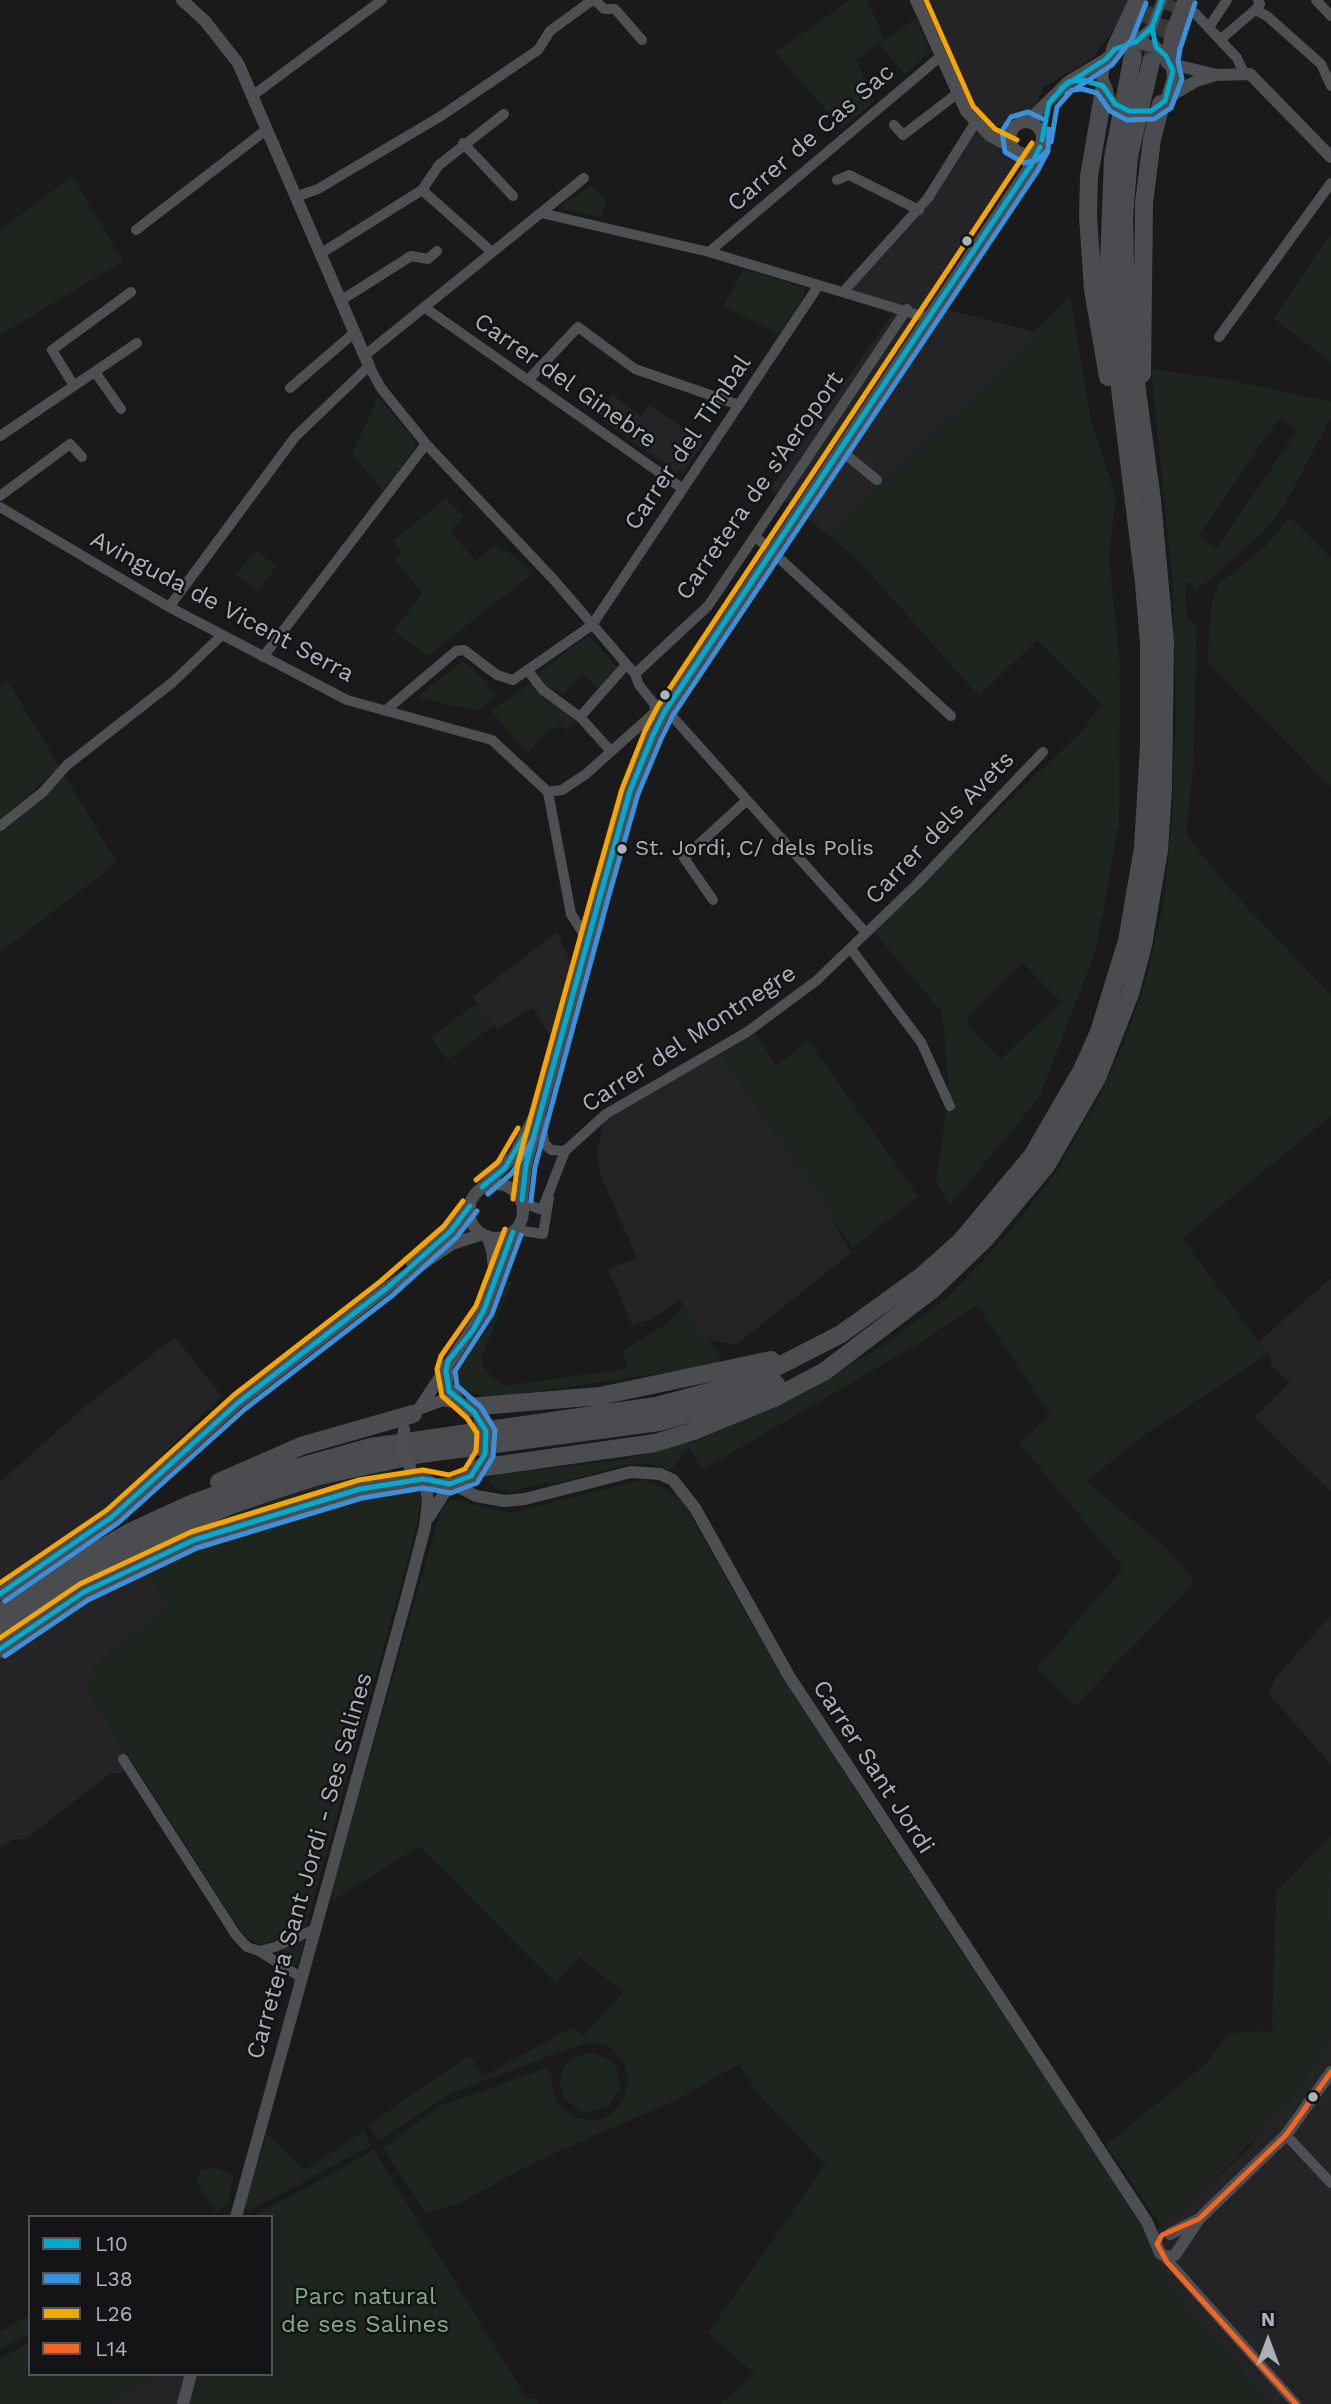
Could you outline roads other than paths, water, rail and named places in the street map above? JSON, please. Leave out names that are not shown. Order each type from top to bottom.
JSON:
[{"type":"highway","points":[[1111,54],[1138,0]]},
{"type":"highway","points":[[1170,62],[1174,33],[1191,6]]},
{"type":"highway","points":[[0,1612],[59,1573],[130,1532],[224,1491],[316,1461],[419,1438],[656,1406],[720,1390],[815,1349],[871,1315],[923,1275],[995,1203],[1032,1156],[1082,1070],[1115,988],[1135,901],[1149,755],[1149,644],[1112,320],[1108,216],[1118,123],[1135,49]]},
{"type":"highway","points":[[480,1465],[604,1452],[655,1443],[694,1431],[774,1398],[825,1371],[958,1266],[1007,1215],[1045,1166],[1097,1078],[1136,974],[1151,905],[1159,850],[1166,697],[1158,558],[1126,298],[1124,217],[1129,156],[1153,55]]},
{"type":"highway","points":[[1107,93],[1089,176],[1089,253],[1105,366],[1127,446]]},
{"type":"highway","points":[[1140,416],[1144,203],[1158,105]]},
{"type":"highway","points":[[0,1632],[67,1586],[147,1542],[200,1517],[272,1491],[319,1476],[408,1457],[614,1430],[691,1414],[779,1383],[872,1334]]},
{"type":"highway","points":[[469,1409],[600,1396],[721,1373],[815,1349]]},
{"type":"highway","points":[[130,1532],[153,1514],[183,1497],[275,1457],[412,1417]]},
{"type":"highway","points":[[0,1649],[83,1592],[194,1540],[314,1501],[419,1475]]},
{"type":"main road","points":[[182,0],[205,21],[238,63],[366,361]]},
{"type":"main road","points":[[916,0],[958,93],[980,126],[998,141],[1016,150],[1030,153],[1041,143],[1038,126],[1028,121]]},
{"type":"main road","points":[[980,126],[1000,132],[1028,121],[1068,82],[1111,54],[1135,49],[1216,75]]},
{"type":"main road","points":[[1107,93],[1111,54]]},
{"type":"main road","points":[[1158,105],[1173,78],[1170,62]]},
{"type":"main road","points":[[1068,82],[1090,81],[1129,111],[1158,105],[1196,81],[1216,75],[1244,73],[1262,83],[1331,157]]},
{"type":"main road","name":"Carretera de s'Aeroport","points":[[545,1093],[630,791],[660,708],[772,551],[1023,177],[1041,143],[1049,103]]},
{"type":"main road","points":[[1013,127],[1010,138],[1023,161],[1023,177]]},
{"type":"main road","points":[[480,1465],[452,1484],[419,1475],[402,1446],[412,1417],[473,1330],[523,1216],[526,1165],[545,1093]]},
{"type":"main road","points":[[0,1594],[25,1573],[112,1517],[239,1402],[401,1277],[450,1232],[482,1187],[514,1156],[545,1093]]},
{"type":"main road","points":[[482,1187],[501,1184],[517,1192],[522,1202]]},
{"type":"main road","points":[[470,1206],[472,1222],[485,1235],[492,1250],[495,1280]]},
{"type":"main road","points":[[401,1277],[452,1244],[485,1235],[501,1238],[515,1231]]},
{"type":"main road","points":[[448,1362],[447,1386],[469,1409],[487,1439],[480,1465],[480,1488],[498,1501]]},
{"type":"main road","points":[[412,1417],[434,1401],[469,1409]]},
{"type":"main road","name":"Carrer Sant Jordi","points":[[452,1484],[476,1496],[498,1501],[525,1499],[612,1476],[646,1471],[673,1480],[685,1492],[789,1676],[1147,2222],[1164,2242],[1179,2240],[1178,2252]]},
{"type":"main road","name":"Carretera Sant Jordi - Ses Salines","points":[[419,1475],[428,1501],[425,1527]]},
{"type":"main road","name":"Carretera Sant Jordi - Ses Salines","points":[[237,2215],[425,1527],[436,1502],[452,1484]]},
{"type":"main road","points":[[1199,2219],[1178,2252],[1170,2257],[1164,2242],[1199,2219],[1286,2135],[1331,2071]]},
{"type":"main road","points":[[183,2404],[190,2376]]},
{"type":"street","points":[[252,96],[382,0]]},
{"type":"street","points":[[1135,49],[1152,27],[1162,0]]},
{"type":"street","points":[[1209,27],[1227,0]]},
{"type":"street","points":[[1316,0],[1331,16]]},
{"type":"street","points":[[295,197],[318,189],[441,116],[538,50],[550,31],[591,1],[597,2],[604,9],[615,9],[642,40]]},
{"type":"street","points":[[1221,39],[1256,5],[1321,65],[1331,86]]},
{"type":"street","points":[[1191,6],[1237,58],[1244,73]]},
{"type":"street","points":[[1152,27],[1153,55]]},
{"type":"street","name":"Carrer de Cas Sac","points":[[709,252],[941,56]]},
{"type":"street","points":[[894,125],[904,135],[958,93]]},
{"type":"street","points":[[320,254],[422,190],[429,175],[463,143],[504,114]]},
{"type":"street","points":[[843,292],[919,210],[980,126]]},
{"type":"street","points":[[136,230],[267,130]]},
{"type":"street","points":[[463,143],[513,196]]},
{"type":"street","points":[[836,180],[849,175],[919,210]]},
{"type":"street","points":[[169,607],[295,437],[366,361],[424,307],[584,178]]},
{"type":"street","points":[[1219,337],[1331,183]]},
{"type":"street","points":[[422,190],[492,252]]},
{"type":"street","points":[[541,213],[709,252],[907,309],[928,318]]},
{"type":"street","points":[[340,301],[411,256],[428,259],[437,251]]},
{"type":"street","name":"Carrer del Timbal","points":[[592,625],[819,285]]},
{"type":"street","points":[[74,386],[52,350],[131,292]]},
{"type":"street","name":"Carrer del Ginebre","points":[[424,307],[683,489]]},
{"type":"street","name":"Carretera de s'Aeroport","points":[[635,674],[708,606],[907,309]]},
{"type":"street","points":[[528,380],[578,327],[635,369],[739,405]]},
{"type":"street","points":[[290,388],[354,333]]},
{"type":"street","points":[[0,436],[138,343]]},
{"type":"street","points":[[366,361],[381,388],[426,444],[554,580],[635,674],[639,685],[866,933]]},
{"type":"street","points":[[95,372],[121,409]]},
{"type":"street","points":[[0,496],[70,444],[82,457]]},
{"type":"street","points":[[264,657],[426,444]]},
{"type":"street","points":[[840,450],[877,481]]},
{"type":"street","name":"Avinguda de Vicent Serra","points":[[0,507],[169,607],[347,700],[492,740],[534,776],[548,792]]},
{"type":"street","points":[[755,536],[951,716]]},
{"type":"street","points":[[385,711],[456,651],[471,654],[505,680],[513,680],[592,625]]},
{"type":"street","points":[[0,826],[43,792],[67,765],[173,682],[222,635]]},
{"type":"street","points":[[580,717],[626,665]]},
{"type":"street","points":[[527,670],[543,690],[580,717],[610,750]]},
{"type":"street","points":[[588,941],[570,914],[548,792],[562,790],[586,774],[660,708]]},
{"type":"street","name":"Carrer dels Avets","points":[[866,933],[1043,752]]},
{"type":"street","points":[[713,900],[684,858],[747,800]]},
{"type":"street","name":"Carrer del Montnegre","points":[[515,1231],[543,1234],[550,1191],[565,1151],[590,1127],[622,1103],[709,1056],[785,1006],[866,933]]},
{"type":"street","points":[[851,949],[921,1042],[950,1106]]},
{"type":"street","points":[[540,1114],[544,1143],[551,1150],[565,1151]]},
{"type":"street","points":[[522,1202],[540,1209],[550,1191]]},
{"type":"street","points":[[123,1759],[236,1936],[247,1947],[259,1951],[302,1978]]},
{"type":"street","points":[[259,1951],[315,1929]]},
{"type":"street","points":[[1286,2135],[1331,2183]]},
{"type":"street","points":[[1164,2242],[1183,2278],[1296,2404]]},
{"type":"street","points":[[1178,2252],[1183,2278]]},
{"type":"tunnel","points":[[1136,49],[1154,0]]},
{"type":"tunnel","points":[[1151,62],[1172,0]]},
{"type":"place","name":"St. Jordi, C/ dels Polis","points":[[622,849]]},
{"type":"park label","name":"Parc natural de ses Salines","points":[[365,2311]]}]
